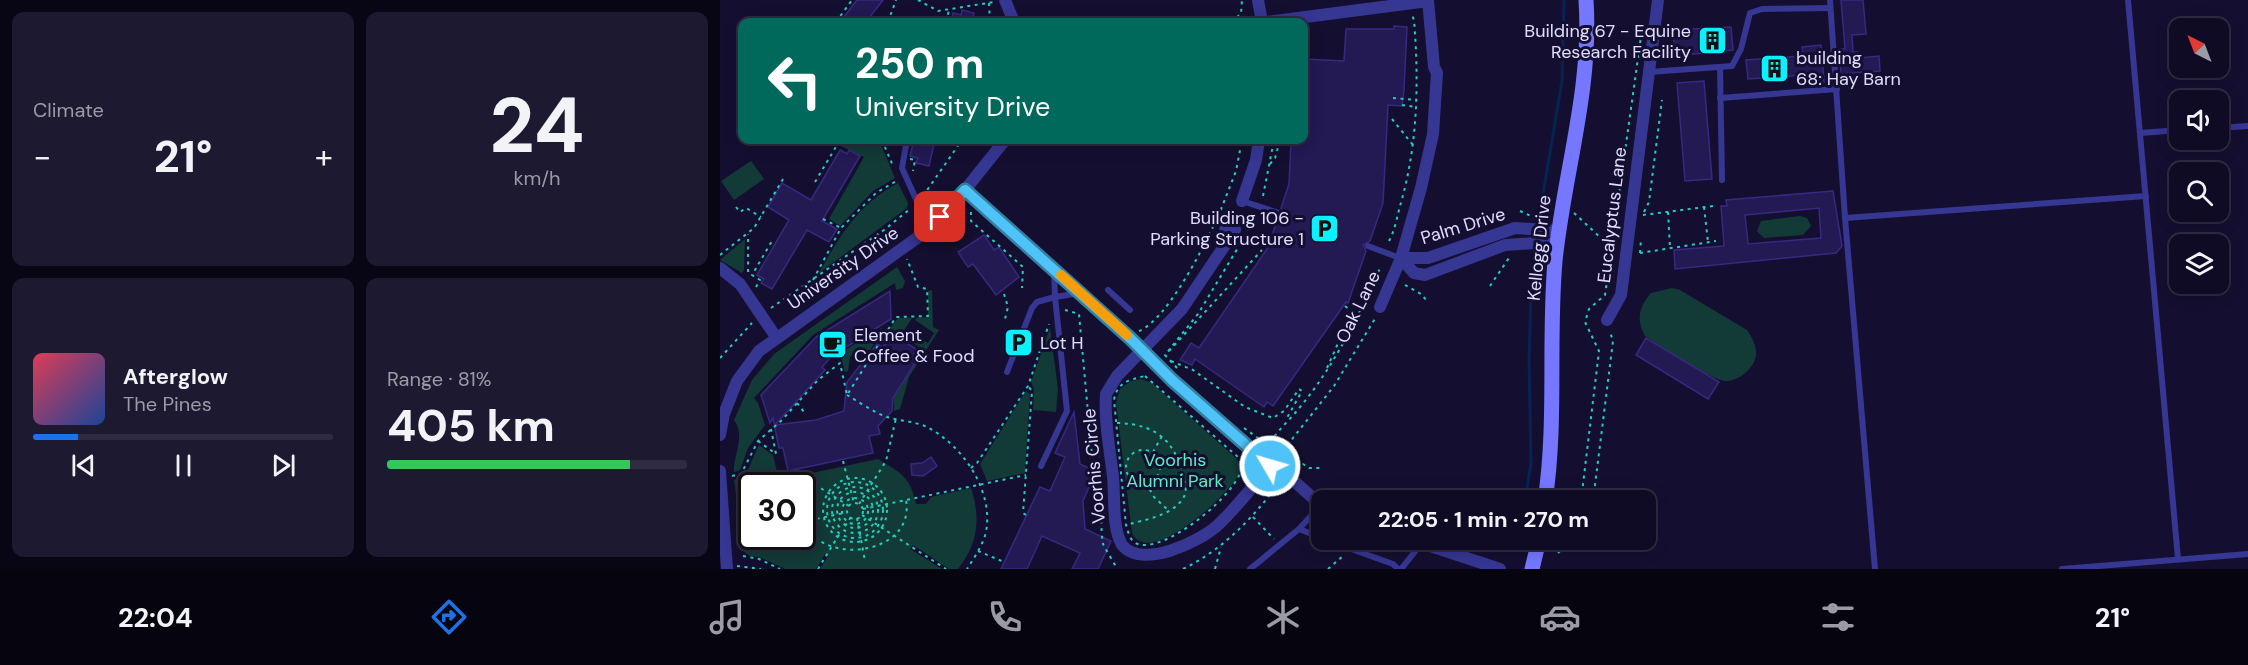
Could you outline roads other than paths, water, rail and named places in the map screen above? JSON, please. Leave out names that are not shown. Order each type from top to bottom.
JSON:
[{"type":"street","points":[[1005,0],[1012,18]]},
{"type":"street","points":[[1258,0],[1261,18]]},
{"type":"street","name":"Kellogg Drive","points":[[1546,490],[1551,447],[1551,315],[1558,238],[1583,103],[1586,0]]},
{"type":"street","name":"Eucalyptus Lane","points":[[1607,320],[1620,295],[1658,0]]},
{"type":"street","points":[[1298,18],[1428,1]]},
{"type":"street","name":"Oak Lane","points":[[1380,307],[1401,258],[1421,188],[1429,141],[1428,104],[1434,67],[1428,1]]},
{"type":"street","name":"University Drive","points":[[720,435],[724,414],[737,381],[759,351],[896,254],[932,225],[965,190],[1002,144]]},
{"type":"street","points":[[1242,201],[1256,160],[1258,144]]},
{"type":"street","points":[[965,190],[1082,293],[1182,390],[1270,466],[1286,474],[1311,497]]},
{"type":"street","name":"Palm Drive","points":[[1401,258],[1428,258],[1515,228],[1558,238]]},
{"type":"street","points":[[1143,351],[1182,309],[1222,246]]},
{"type":"street","points":[[720,268],[741,285],[776,337]]},
{"type":"street","name":"Voorhis Circle","points":[[1143,351],[1112,381],[1106,402],[1119,536],[1123,547],[1132,556],[1144,560],[1158,558],[1194,542],[1218,525],[1270,466]]},
{"type":"street","points":[[726,474],[727,567]]},
{"type":"street","points":[[1436,550],[1468,564],[1500,569]]},
{"type":"street","points":[[1532,569],[1537,550]]},
{"type":"lane","points":[[2128,0],[2178,559]]},
{"type":"lane","points":[[1648,72],[1732,66],[1741,49],[1750,13],[1762,9],[1830,4],[1845,218],[1875,569]]},
{"type":"lane","points":[[1719,67],[1722,180]]},
{"type":"lane","points":[[1720,98],[1837,89]]},
{"type":"lane","points":[[2229,127],[2248,126]]},
{"type":"lane","points":[[2140,133],[2169,131]]},
{"type":"lane","points":[[906,144],[902,168],[917,202],[932,225]]},
{"type":"lane","points":[[1845,218],[2145,196]]},
{"type":"lane","points":[[1242,201],[1280,213]]},
{"type":"lane","points":[[1368,246],[1401,258]]},
{"type":"lane","points":[[1041,466],[1067,411],[1054,269]]},
{"type":"lane","points":[[1108,290],[1130,310]]},
{"type":"lane","points":[[1007,372],[1032,308],[1037,302],[1082,293]]},
{"type":"lane","points":[[1250,569],[1280,546],[1311,516]]},
{"type":"lane","points":[[1299,529],[1311,534]]},
{"type":"lane","points":[[1353,550],[1393,564],[1400,569],[1412,550]]},
{"type":"lane","points":[[2062,569],[2248,554]]},
{"type":"waterway","points":[[1542,200],[1562,81],[1564,0]]},
{"type":"waterway","points":[[1527,490],[1531,463],[1529,360],[1532,264]]},
{"type":"place","name":"Building 67 - Equine Research Facility","points":[[1712,41]]},
{"type":"place","name":"building 68: Hay Barn","points":[[1775,68]]},
{"type":"place","name":"Building 106 - Parking Structure 1","points":[[1325,228]]},
{"type":"place","name":"Lot H","points":[[1019,343]]},
{"type":"place","name":"Element Coffee & Food","points":[[833,345]]},
{"type":"park label","name":"Voorhis Alumni Park","points":[[1175,470]]}]
